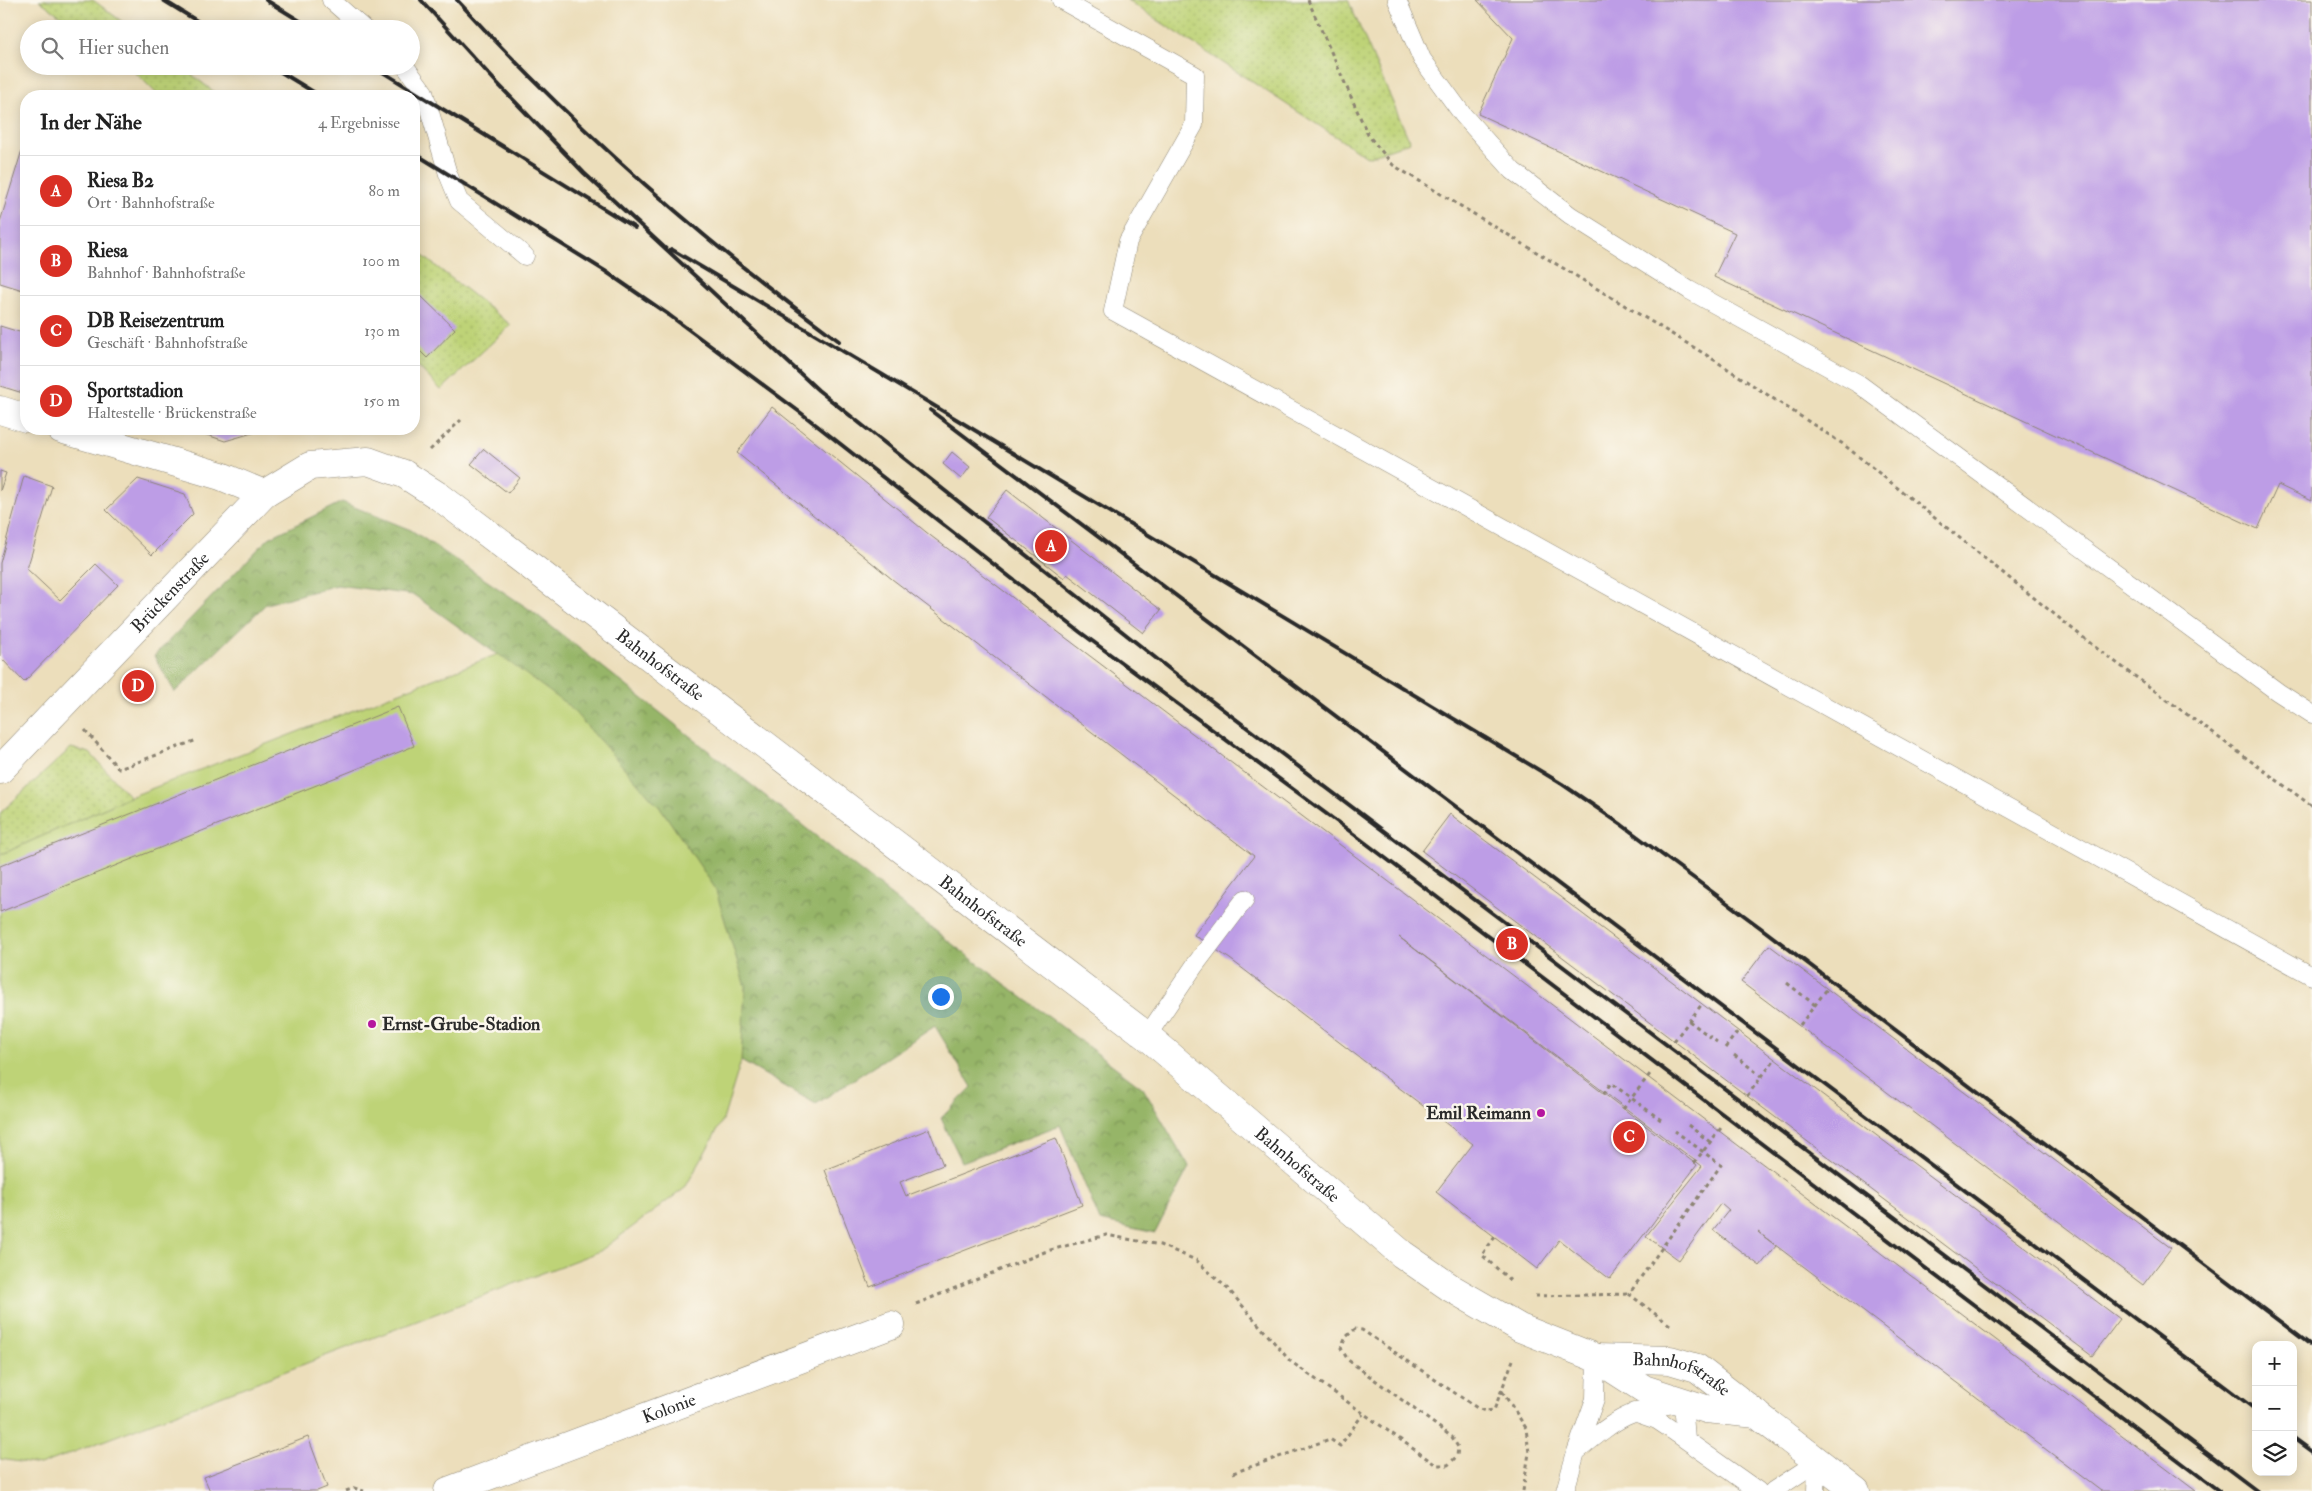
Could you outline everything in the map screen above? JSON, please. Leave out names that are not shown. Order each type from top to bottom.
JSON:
[{"type":"street","points":[[0,410],[20,416]]},
{"type":"street","points":[[81,435],[221,476],[264,494]]},
{"type":"street","name":"Bahnhofstraße","points":[[368,461],[404,474],[440,497],[1146,1036],[1402,1254],[1451,1288],[1520,1328],[1596,1358],[1644,1389],[1683,1404],[1706,1409],[1757,1414]]},
{"type":"street","name":"Brückenstraße","points":[[0,770],[264,494],[310,466],[368,461]]},
{"type":"street","name":"Kolonie","points":[[455,1490],[891,1324]]},
{"type":"street","name":"Bahnhofstraße","points":[[1596,1358],[1670,1360],[1697,1368],[1856,1491]]},
{"type":"lane","points":[[331,0],[354,20]]},
{"type":"lane","points":[[1061,0],[1195,75],[1194,125],[1128,241],[1113,311],[2312,976]]},
{"type":"lane","points":[[1397,0],[1422,59],[1463,115],[1513,171],[1570,215],[1689,290],[1859,384],[2278,692],[2312,714]]},
{"type":"lane","points":[[412,75],[424,92],[448,174],[459,201],[525,256]]},
{"type":"lane","points":[[1146,1036],[1195,965],[1245,899]]},
{"type":"lane","points":[[1565,1491],[1594,1399],[1596,1358]]},
{"type":"lane","points":[[1576,1452],[1614,1421],[1633,1412],[1683,1404],[1686,1438]]},
{"type":"lane","points":[[1633,1412],[1657,1420],[1686,1438],[1758,1491]]},
{"type":"lane","points":[[1773,1491],[1817,1462]]},
{"type":"lane","points":[[1816,1491],[1817,1462]]},
{"type":"path","points":[[1308,0],[1368,135],[1393,165],[1708,356],[1843,444],[2095,647],[2312,806]]},
{"type":"path","points":[[404,474],[461,420]]},
{"type":"path","points":[[62,705],[119,769],[197,740]]},
{"type":"path","points":[[1787,984],[1815,1004]]},
{"type":"path","points":[[1800,1025],[1827,989]]},
{"type":"path","points":[[1674,1041],[1702,1004]]},
{"type":"path","points":[[1689,1021],[1717,1042]]},
{"type":"path","points":[[1725,1048],[1738,1031]]},
{"type":"path","points":[[1734,1055],[1761,1076]]},
{"type":"path","points":[[1747,1096],[1774,1059]]},
{"type":"path","points":[[1623,1109],[1650,1074]]},
{"type":"path","points":[[1603,1094],[1611,1083],[1661,1120]]},
{"type":"path","points":[[1688,1125],[1710,1142]]},
{"type":"path","points":[[1694,1163],[1721,1128]]},
{"type":"path","points":[[1629,1294],[1721,1166],[1675,1131]]},
{"type":"path","points":[[891,1324],[914,1305],[1047,1251],[1106,1234],[1160,1245],[1196,1260],[1229,1290],[1290,1362],[1436,1465],[1448,1464],[1457,1456],[1458,1447],[1452,1437],[1348,1360],[1341,1348],[1346,1337],[1355,1329],[1371,1334],[1476,1408],[1485,1411],[1494,1410],[1512,1365],[1528,1296],[1629,1294],[1674,1328]]},
{"type":"path","points":[[1495,1237],[1482,1255],[1515,1284]]},
{"type":"path","points":[[1501,1391],[1526,1428],[1528,1453],[1523,1491]]},
{"type":"path","points":[[1233,1473],[1330,1439],[1340,1446],[1363,1414]]},
{"type":"path","points":[[346,1491],[354,1488],[364,1491]]},
{"type":"green space","points":[[39,0],[93,0],[120,20],[66,20]]},
{"type":"green space","points":[[1127,0],[1348,0],[1410,142],[1367,157]]},
{"type":"green space","points":[[138,75],[192,75],[211,90],[153,90]]},
{"type":"green space","points":[[420,254],[511,325],[441,390],[420,368]]},
{"type":"green space","points":[[342,502],[411,530],[532,611],[956,947],[1143,1088],[1189,1167],[1155,1233],[1100,1221],[1060,1125],[962,1162],[941,1118],[972,1087],[935,1026],[816,1104],[741,1061],[745,987],[715,888],[662,810],[568,705],[414,595],[337,585],[266,604],[175,692],[154,656],[269,538]]},
{"type":"green space","name":"Ernst-Grube-Stadion","points":[[498,654],[568,705],[662,810],[715,888],[745,987],[741,1061],[723,1120],[685,1188],[600,1251],[40,1465],[0,1459],[0,855],[130,797]]},
{"type":"green space","points":[[71,748],[90,753],[130,797],[0,855],[0,813]]},
{"type":"building","points":[[1477,0],[2312,0],[2312,501],[2278,485],[2258,529],[1714,277],[1735,233],[1478,114],[1513,38]]},
{"type":"building","points":[[20,157],[20,289],[0,283],[0,222]]},
{"type":"building","points":[[420,295],[455,329],[427,358],[420,351]]},
{"type":"building","points":[[0,326],[20,332],[20,392],[0,386]]},
{"type":"building","points":[[772,407],[931,536],[2196,1491],[2101,1491],[1758,1232],[1776,1246],[1760,1266],[1713,1230],[1729,1210],[1721,1203],[1679,1260],[1646,1236],[1702,1166],[1399,937],[1697,1165],[1610,1279],[1559,1240],[1537,1269],[1436,1192],[1473,1144],[1230,959],[1194,935],[1254,856],[892,579],[737,453]]},
{"type":"building","points":[[207,435],[246,435],[225,441]]},
{"type":"building","points":[[484,449],[520,478],[508,493],[471,464]]},
{"type":"building","points":[[952,452],[970,467],[961,479],[943,464]]},
{"type":"building","points":[[0,471],[6,473],[0,491]]},
{"type":"building","points":[[24,476],[52,486],[27,569],[60,600],[96,564],[118,585],[24,682],[0,657],[0,563]]},
{"type":"building","points":[[138,479],[185,494],[193,514],[152,555],[106,510]]},
{"type":"building","points":[[1007,490],[1161,610],[1143,633],[1067,574],[1064,578],[986,517]]},
{"type":"building","points":[[398,707],[414,746],[0,912],[0,866]]},
{"type":"building","points":[[1450,814],[2120,1319],[2092,1356],[1422,851]]},
{"type":"building","points":[[1769,945],[2171,1248],[2143,1285],[1741,982]]},
{"type":"building","points":[[929,1129],[943,1165],[900,1182],[906,1196],[1056,1138],[1082,1205],[870,1287],[825,1170]]},
{"type":"building","points":[[308,1437],[327,1487],[317,1491],[210,1491],[204,1477]]},
{"type":"railway","points":[[163,0],[195,20]]},
{"type":"railway","points":[[266,0],[298,20]]},
{"type":"railway","points":[[421,0],[496,82],[584,173],[818,390],[1172,671],[2257,1491]]},
{"type":"railway","points":[[457,0],[546,93],[640,180],[737,263],[839,341]]},
{"type":"railway","points":[[286,75],[310,90]]},
{"type":"railway","points":[[388,75],[412,90]]},
{"type":"railway","points":[[420,95],[635,228]]},
{"type":"railway","points":[[420,157],[605,271],[669,315],[801,413],[1080,632],[1359,838],[2219,1491]]},
{"type":"railway","points":[[671,249],[1562,784],[1622,825],[1761,928],[2312,1346]]},
{"type":"railway","points":[[930,410],[2252,1407]]},
{"type":"railway","points":[[2297,1441],[2312,1452]]},
{"type":"place","name":"Riesa B2","points":[[1051,546]]},
{"type":"place","name":"Sportstadion","points":[[138,686]]},
{"type":"place","name":"Riesa","points":[[1512,944]]},
{"type":"place","name":"Ernst-Grube-Stadion","points":[[372,1024]]},
{"type":"place","name":"Emil Reimann","points":[[1541,1113]]},
{"type":"place","name":"DB Reisezentrum","points":[[1629,1137]]}]
